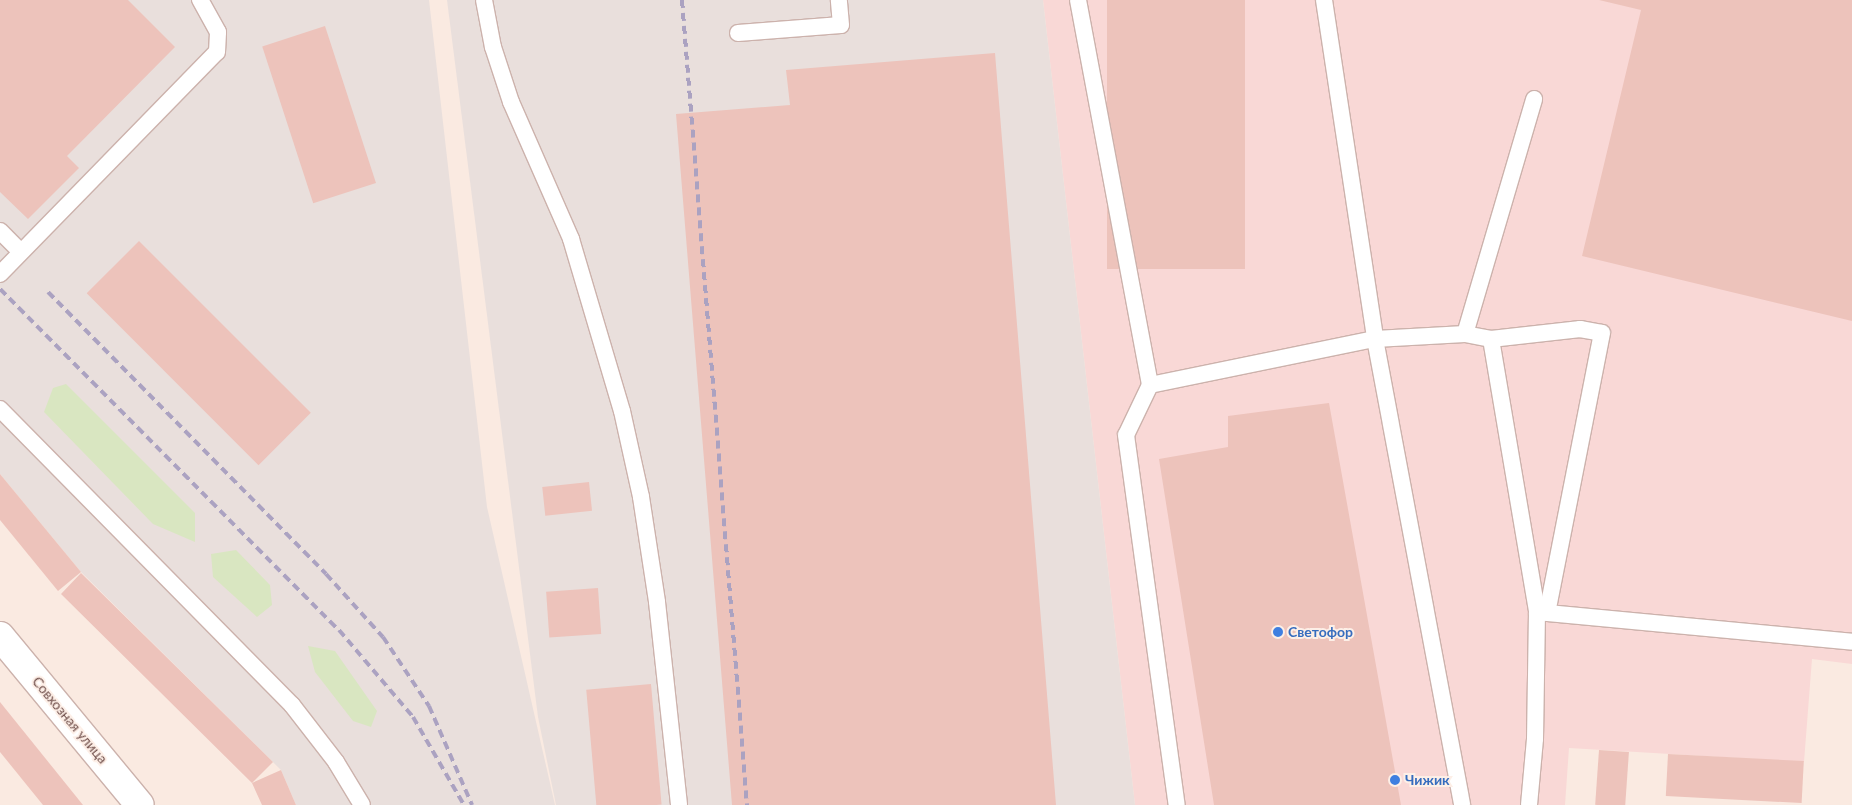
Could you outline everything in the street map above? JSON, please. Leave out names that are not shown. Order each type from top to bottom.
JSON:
[{"type":"street","name":"Совхозная улица","points":[[0,636],[140,805]]},
{"type":"lane","points":[[0,274],[20,251],[217,52],[218,32],[200,0]]},
{"type":"lane","points":[[484,0],[493,47],[511,102],[571,239],[622,411],[641,497],[657,602],[679,805]]},
{"type":"lane","points":[[738,33],[841,25],[839,0]]},
{"type":"lane","points":[[1078,0],[1150,385],[1126,435],[1177,805]]},
{"type":"lane","points":[[1324,0],[1375,339],[1462,805]]},
{"type":"lane","points":[[1465,334],[1534,99]]},
{"type":"lane","points":[[0,232],[20,251]]},
{"type":"lane","points":[[1150,385],[1375,339],[1465,334],[1491,340],[1580,329],[1602,333],[1542,612],[1535,739],[1529,805]]},
{"type":"lane","points":[[1491,340],[1542,612]]},
{"type":"lane","points":[[0,409],[292,705],[336,762],[362,805]]},
{"type":"lane","points":[[1542,612],[1852,642]]},
{"type":"shaded area","points":[[0,0],[429,0],[487,507],[555,805],[296,805],[281,770],[81,572],[0,474]]},
{"type":"shaded area","points":[[447,0],[1043,0],[1135,805],[556,805],[538,717]]},
{"type":"shaded area","points":[[1043,0],[1852,0],[1852,664],[1812,659],[1804,762],[1569,748],[1565,805],[1135,805]]},
{"type":"green space","points":[[66,384],[195,513],[195,542],[153,524],[44,412],[53,388]]},
{"type":"green space","points":[[236,550],[270,585],[272,605],[257,617],[213,577],[211,554]]},
{"type":"green space","points":[[308,646],[335,651],[377,711],[371,727],[353,721],[315,672]]},
{"type":"building","points":[[0,0],[128,0],[175,47],[67,156],[79,168],[28,219],[0,192]]},
{"type":"building","points":[[1107,0],[1245,0],[1245,269],[1107,269]]},
{"type":"building","points":[[1599,0],[1852,0],[1852,321],[1582,256],[1641,10]]},
{"type":"building","points":[[325,26],[376,183],[313,203],[262,46]]},
{"type":"building","points":[[995,53],[1056,805],[732,805],[676,114],[790,105],[786,70]]},
{"type":"building","points":[[139,241],[311,413],[259,465],[87,293]]},
{"type":"building","name":"Светофор","points":[[1329,403],[1401,805],[1214,805],[1159,459],[1228,447],[1228,416]]},
{"type":"building","points":[[0,474],[81,572],[58,591],[0,520]]},
{"type":"building","points":[[589,482],[592,511],[545,516],[542,487]]},
{"type":"building","points":[[81,573],[273,762],[252,783],[61,594]]},
{"type":"building","points":[[598,588],[601,634],[549,638],[546,592]]},
{"type":"building","points":[[651,684],[662,805],[596,805],[586,690]]},
{"type":"building","points":[[0,702],[83,805],[43,805],[0,752]]},
{"type":"building","points":[[1599,750],[1629,752],[1625,805],[1595,805]]},
{"type":"building","points":[[1668,754],[1804,761],[1802,803],[1666,796]]},
{"type":"building","points":[[281,770],[296,805],[262,805],[252,783]]},
{"type":"railway","points":[[682,0],[747,805]]},
{"type":"railway","points":[[0,289],[339,630],[413,717],[464,805]]},
{"type":"railway","points":[[48,292],[326,574],[383,637],[429,706],[472,805]]},
{"type":"place","name":"Светофор","points":[[1278,632]]},
{"type":"place","name":"Чижик","points":[[1395,780]]}]
